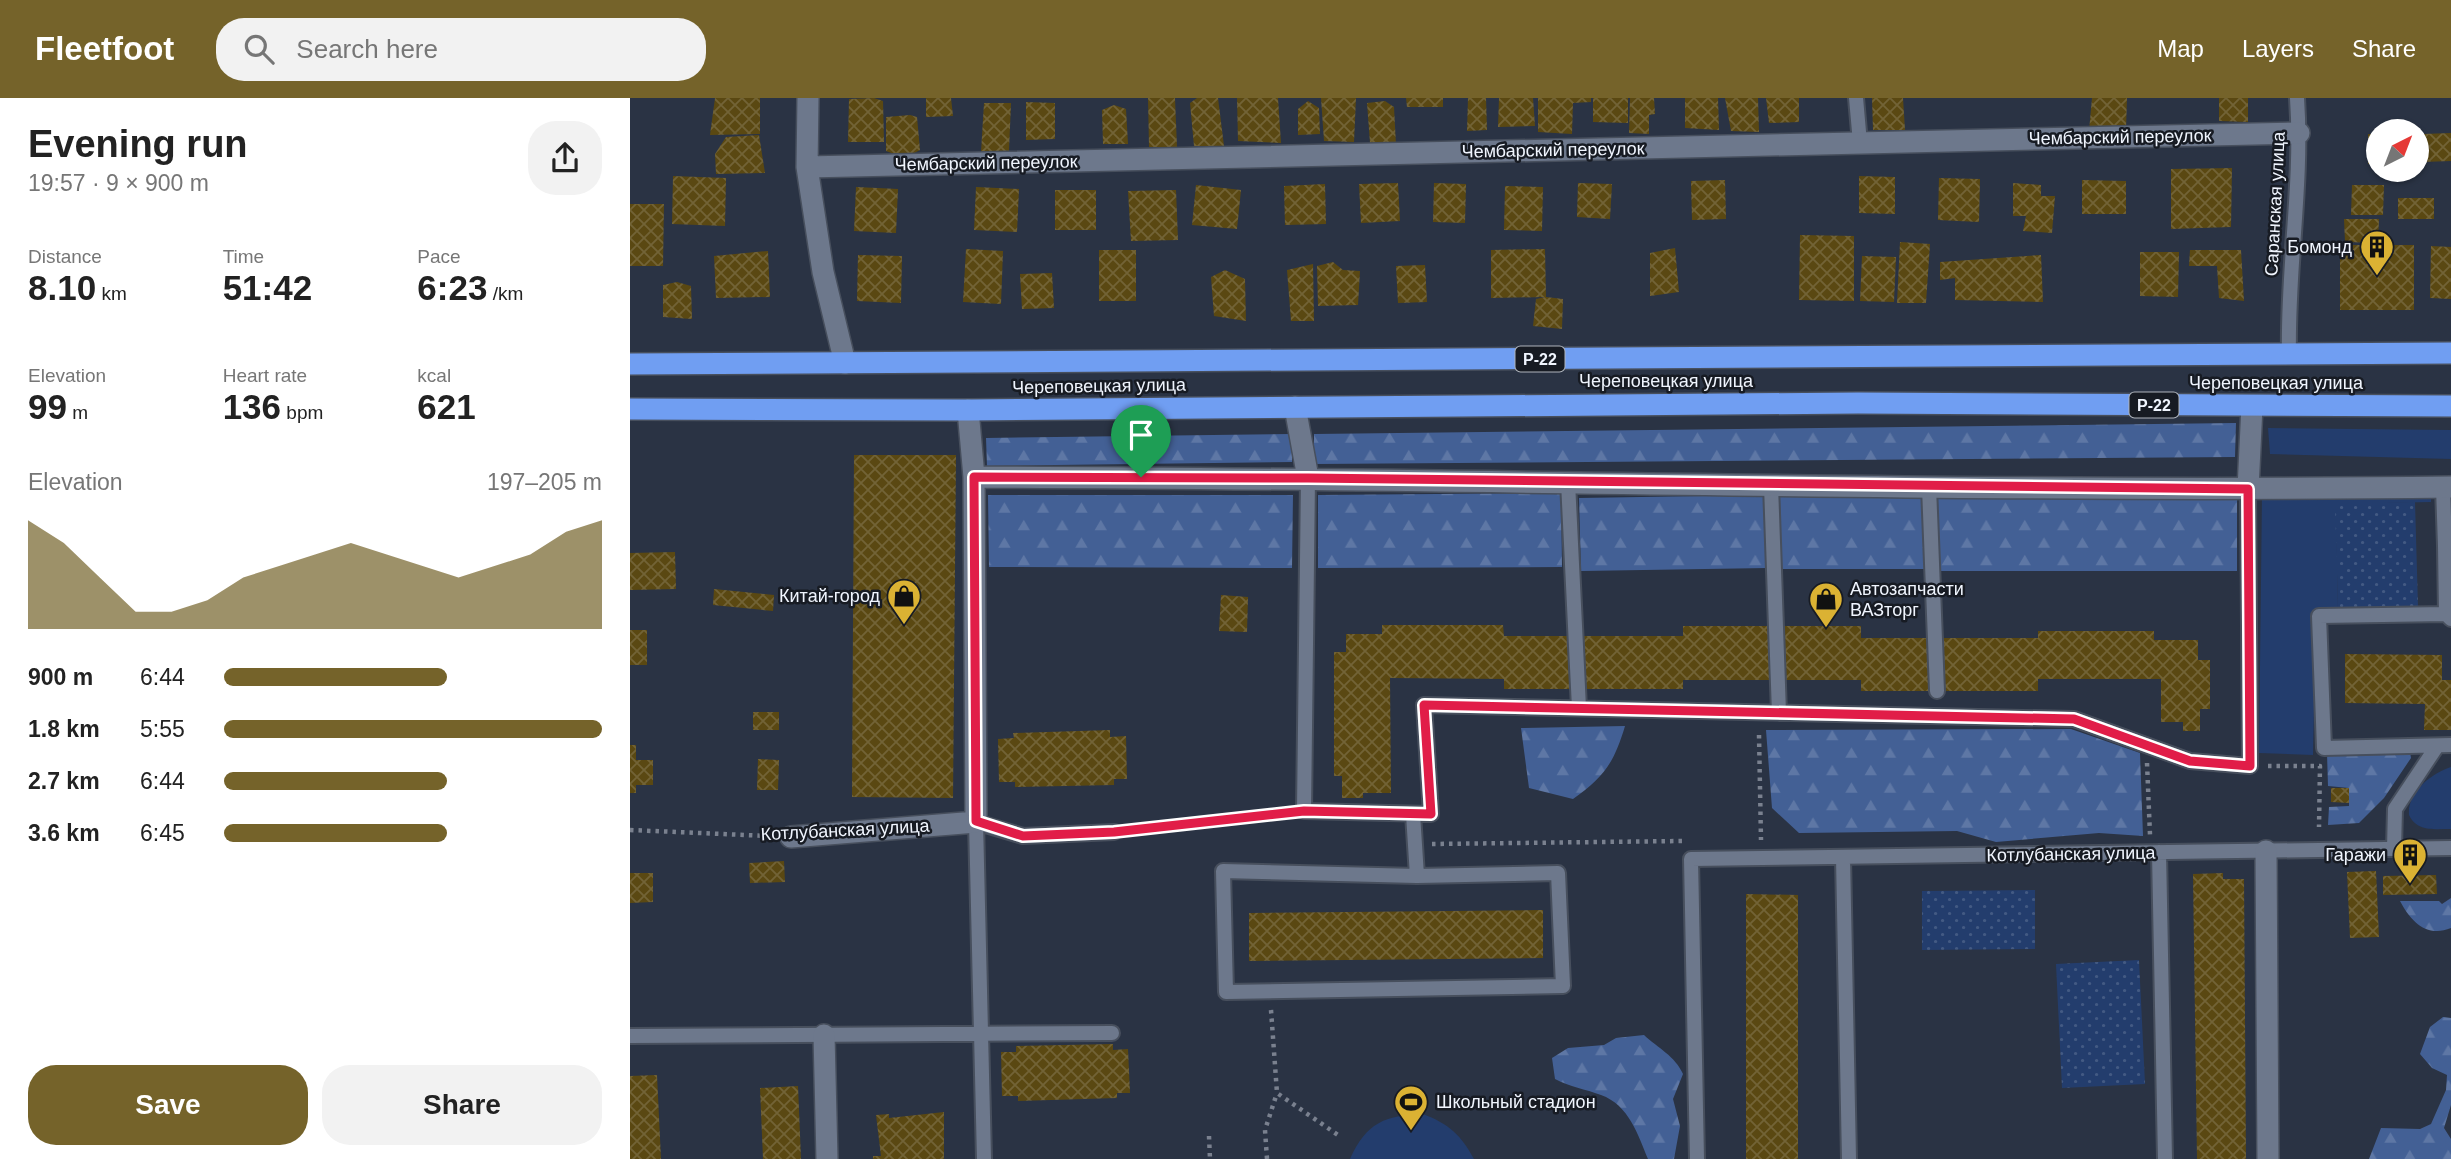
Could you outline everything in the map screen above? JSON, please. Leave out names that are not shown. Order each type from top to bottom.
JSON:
[{"type":"highway","name":"Череповецкая улица","points":[[630,364],[2451,353]]},
{"type":"highway","name":"Череповецкая улица","points":[[630,409],[968,410],[1858,403],[2451,406]]},
{"type":"street","points":[[808,98],[807,167],[823,272],[845,363]]},
{"type":"street","name":"Чембарский переулок","points":[[807,167],[2300,133]]},
{"type":"street","points":[[2248,489],[2252,406]]},
{"type":"street","points":[[1295,407],[1308,478]]},
{"type":"street","points":[[968,410],[974,477],[976,821]]},
{"type":"street","points":[[974,477],[1308,478],[1929,487],[2447,487]]},
{"type":"street","name":"Котлубанская улица","points":[[791,837],[976,821]]},
{"type":"street","points":[[2266,851],[2268,1159]]},
{"type":"street","points":[[824,1035],[827,1159]]},
{"type":"lane","points":[[1856,98],[1860,143]]},
{"type":"lane","name":"Саранская улица","points":[[2289,354],[2288,307],[2300,133],[2297,98]]},
{"type":"lane","points":[[1308,478],[1304,811],[1413,814],[1431,814],[1424,705],[2074,719],[2190,761],[2250,766],[2248,489]]},
{"type":"lane","points":[[1568,482],[1579,708]]},
{"type":"lane","points":[[1772,485],[1779,713]]},
{"type":"lane","points":[[1929,487],[1937,691]]},
{"type":"lane","points":[[2444,746],[2324,748],[2319,616],[2449,616],[2447,487]]},
{"type":"lane","points":[[2394,849],[2395,809],[2444,746]]},
{"type":"lane","points":[[1413,814],[1418,844],[1418,876]]},
{"type":"lane","points":[[984,1159],[976,821],[1023,836],[1114,832]]},
{"type":"lane","name":"Котлубанская улица","points":[[1697,1159],[1691,859],[2451,848]]},
{"type":"lane","points":[[2159,852],[2165,1159]]},
{"type":"lane","points":[[1843,857],[1849,1159]]},
{"type":"lane","points":[[1223,871],[1418,876],[1558,873],[1563,986],[1226,992],[1223,871]]},
{"type":"lane","points":[[630,1036],[1112,1033]]},
{"type":"path","points":[[1759,735],[1761,840]]},
{"type":"path","points":[[2147,755],[2150,839]]},
{"type":"path","points":[[2250,766],[2320,766],[2319,827]]},
{"type":"path","points":[[1114,832],[1304,811]]},
{"type":"path","name":"Котлубанская улица","points":[[630,830],[791,837]]},
{"type":"path","points":[[1749,841],[1773,840]]},
{"type":"path","points":[[1418,844],[1571,845],[1685,841]]},
{"type":"path","points":[[1267,1159],[1265,1130],[1277,1093],[1269,992]]},
{"type":"path","points":[[1277,1093],[1338,1135]]},
{"type":"path","points":[[1209,1136],[1210,1159]]},
{"type":"shaded area","points":[[2268,428],[2451,430],[2451,459],[2270,454]]},
{"type":"shaded area","points":[[2431,490],[2431,502],[2336,504],[2338,608],[2316,608],[2313,755],[2259,753],[2262,494]]},
{"type":"shaded area","points":[[2415,502],[2418,607],[2338,608],[2335,503]]},
{"type":"shaded area","points":[[2451,767],[2451,829],[2421,827],[2409,815],[2409,807],[2416,791],[2436,774]]},
{"type":"shaded area","points":[[2035,890],[2035,949],[1922,950],[1922,891]]},
{"type":"shaded area","points":[[2139,960],[2145,1084],[2062,1088],[2056,964]]},
{"type":"shaded area","name":"Школьный стадион","points":[[1423,1114],[1453,1131],[1474,1159],[1350,1159],[1363,1137],[1378,1123],[1398,1116]]},
{"type":"green space","points":[[2236,423],[2235,457],[1314,464],[1314,434]]},
{"type":"green space","points":[[1292,434],[1292,462],[987,466],[986,438]]},
{"type":"green space","points":[[1561,493],[1562,567],[1318,568],[1318,495]]},
{"type":"green space","points":[[988,495],[1293,495],[1292,568],[989,567]]},
{"type":"green space","points":[[1766,495],[1767,568],[1581,571],[1579,498]]},
{"type":"green space","points":[[1925,495],[1925,569],[1781,569],[1780,496]]},
{"type":"green space","points":[[1938,496],[2237,496],[2237,571],[1939,571]]},
{"type":"green space","points":[[1625,726],[1612,760],[1593,784],[1573,799],[1529,788],[1521,728]]},
{"type":"green space","points":[[2071,729],[2140,753],[2143,836],[2099,833],[1996,842],[1957,831],[1799,833],[1772,808],[1766,730]]},
{"type":"green space","points":[[2410,752],[2411,758],[2384,798],[2359,823],[2328,825],[2329,807],[2349,806],[2349,788],[2328,786],[2327,753]]},
{"type":"green space","points":[[2451,898],[2451,928],[2442,931],[2421,926],[2409,915],[2400,901],[2439,901],[2442,904]]},
{"type":"green space","points":[[2443,1017],[2451,1018],[2451,1105],[2444,1128],[2451,1139],[2451,1159],[2369,1159],[2381,1128],[2420,1129],[2431,1124],[2446,1090],[2447,1075],[2432,1068],[2420,1054],[2430,1027]]},
{"type":"green space","points":[[1644,1035],[1671,1057],[1683,1074],[1673,1099],[1680,1126],[1674,1159],[1648,1159],[1631,1122],[1619,1106],[1601,1095],[1555,1079],[1552,1058],[1568,1048],[1604,1045],[1616,1038]]},
{"type":"building","points":[[715,98],[760,98],[760,134],[710,135]]},
{"type":"building","points":[[874,98],[883,101],[884,142],[848,142],[849,99]]},
{"type":"building","points":[[926,98],[951,98],[953,116],[926,117]]},
{"type":"building","points":[[1148,98],[1175,98],[1177,147],[1149,147]]},
{"type":"building","points":[[1197,98],[1218,98],[1224,146],[1194,146],[1190,103]]},
{"type":"building","points":[[1237,98],[1278,98],[1281,143],[1238,141]]},
{"type":"building","points":[[1321,98],[1356,98],[1354,142],[1324,141]]},
{"type":"building","points":[[1406,98],[1443,98],[1443,107],[1407,107]]},
{"type":"building","points":[[1468,98],[1486,98],[1487,130],[1467,131]]},
{"type":"building","points":[[1499,98],[1533,98],[1535,126],[1498,127]]},
{"type":"building","points":[[1538,98],[1591,98],[1591,102],[1573,103],[1572,134],[1538,132]]},
{"type":"building","points":[[1593,98],[1628,98],[1628,123],[1593,122]]},
{"type":"building","points":[[1630,98],[1654,98],[1655,114],[1649,115],[1649,134],[1629,133]]},
{"type":"building","points":[[1685,98],[1718,98],[1719,130],[1685,128]]},
{"type":"building","points":[[1725,98],[1758,98],[1759,132],[1731,131]]},
{"type":"building","points":[[1766,98],[1799,98],[1799,122],[1769,123]]},
{"type":"building","points":[[1872,98],[1903,98],[1905,130],[1873,130]]},
{"type":"building","points":[[2092,98],[2127,98],[2126,130],[2089,131]]},
{"type":"building","points":[[2219,98],[2248,98],[2248,122],[2219,121]]},
{"type":"building","points":[[1308,101],[1319,108],[1320,134],[1298,135],[1298,109]]},
{"type":"building","points":[[1385,101],[1394,107],[1396,145],[1370,143],[1367,103]]},
{"type":"building","points":[[1026,102],[1055,103],[1055,139],[1026,140]]},
{"type":"building","points":[[984,103],[1011,103],[1009,151],[981,152]]},
{"type":"building","points":[[1114,105],[1126,109],[1128,144],[1103,144],[1102,110]]},
{"type":"building","points":[[886,117],[917,117],[920,150],[905,158],[886,151]]},
{"type":"building","points":[[2451,133],[2451,161],[2429,162],[2429,134]]},
{"type":"building","points":[[759,135],[765,173],[716,174],[715,154],[726,137]]},
{"type":"building","points":[[2232,168],[2231,227],[2171,229],[2171,169]]},
{"type":"building","points":[[673,176],[726,178],[725,226],[672,224]]},
{"type":"building","points":[[1859,176],[1895,177],[1895,214],[1859,213]]},
{"type":"building","points":[[1939,178],[1980,179],[1979,222],[1938,220]]},
{"type":"building","points":[[1725,180],[1726,219],[1692,220],[1691,181]]},
{"type":"building","points":[[2082,180],[2126,181],[2126,214],[2082,214]]},
{"type":"building","points":[[1398,183],[1400,221],[1361,223],[1359,184]]},
{"type":"building","points":[[1434,183],[1466,184],[1465,223],[1433,222]]},
{"type":"building","points":[[1578,183],[1612,184],[1610,219],[1577,217]]},
{"type":"building","points":[[2013,183],[2041,185],[2041,196],[2055,196],[2052,233],[2023,231],[2026,216],[2013,216]]},
{"type":"building","points":[[1325,184],[1326,224],[1285,225],[1284,186]]},
{"type":"building","points":[[1196,185],[1241,190],[1237,229],[1192,225]]},
{"type":"building","points":[[2352,185],[2384,185],[2383,215],[2351,215]]},
{"type":"building","points":[[1505,186],[1543,187],[1542,231],[1504,230]]},
{"type":"building","points":[[856,187],[898,189],[896,233],[854,231]]},
{"type":"building","points":[[976,187],[1019,189],[1017,232],[974,230]]},
{"type":"building","points":[[1055,190],[1096,190],[1096,230],[1055,230]]},
{"type":"building","points":[[1176,190],[1178,240],[1131,241],[1128,191]]},
{"type":"building","points":[[2398,198],[2434,198],[2434,219],[2398,219]]},
{"type":"building","points":[[630,204],[664,204],[663,266],[630,266]]},
{"type":"building","points":[[2344,219],[2379,219],[2378,243],[2345,242]]},
{"type":"building","points":[[1800,235],[1854,236],[1854,301],[1799,300]]},
{"type":"building","points":[[1900,242],[1930,244],[1926,303],[1897,303]]},
{"type":"building","name":"Бомонд","points":[[2340,245],[2414,245],[2414,310],[2340,310]]},
{"type":"building","points":[[2431,246],[2451,247],[2451,299],[2430,298]]},
{"type":"building","points":[[1675,248],[1679,292],[1650,296],[1650,253]]},
{"type":"building","points":[[966,249],[1003,251],[1001,304],[963,302]]},
{"type":"building","points":[[1545,249],[1546,297],[1563,299],[1562,329],[1533,326],[1536,299],[1545,297],[1491,298],[1491,250]]},
{"type":"building","points":[[1099,250],[1136,250],[1136,301],[1099,301]]},
{"type":"building","points":[[2190,250],[2241,250],[2244,301],[2219,298],[2217,266],[2189,266]]},
{"type":"building","points":[[768,251],[770,297],[716,298],[714,256]]},
{"type":"building","points":[[2140,252],[2179,252],[2178,297],[2140,296]]},
{"type":"building","points":[[858,255],[902,256],[901,303],[857,301]]},
{"type":"building","points":[[2041,255],[2043,302],[1955,300],[1955,278],[1940,280],[1940,262]]},
{"type":"building","points":[[1862,256],[1896,257],[1894,302],[1860,301]]},
{"type":"building","points":[[1333,262],[1343,270],[1360,271],[1358,305],[1318,306],[1317,266]]},
{"type":"building","points":[[1313,264],[1314,321],[1291,321],[1287,270]]},
{"type":"building","points":[[1425,265],[1427,302],[1398,303],[1396,266]]},
{"type":"building","points":[[1225,270],[1245,279],[1246,321],[1214,316],[1211,277]]},
{"type":"building","points":[[1052,273],[1054,308],[1022,309],[1020,274]]},
{"type":"building","points":[[677,282],[691,286],[692,319],[663,317],[663,285]]},
{"type":"building","name":"Китай-город","points":[[854,455],[956,455],[953,798],[852,797]]},
{"type":"building","points":[[675,552],[676,589],[630,590],[630,553]]},
{"type":"building","points":[[714,589],[774,595],[773,611],[713,605]]},
{"type":"building","points":[[1221,595],[1248,597],[1247,632],[1219,631]]},
{"type":"building","points":[[1382,625],[1503,625],[1504,636],[1683,636],[1683,626],[1861,626],[1861,638],[2038,638],[2038,631],[2154,631],[2154,640],[2198,640],[2198,660],[2210,660],[2210,709],[2200,709],[2200,731],[2183,731],[2183,722],[2161,722],[2161,679],[2038,679],[2038,691],[1861,691],[1861,680],[1683,680],[1683,689],[1504,689],[1504,679],[1390,678],[1391,793],[1363,793],[1363,798],[1342,798],[1342,776],[1334,776],[1334,652],[1346,652],[1346,634],[1382,634]]},
{"type":"building","points":[[630,630],[647,630],[647,665],[630,665]]},
{"type":"building","points":[[2345,654],[2442,655],[2442,680],[2451,680],[2451,730],[2424,730],[2425,704],[2345,703]]},
{"type":"building","points":[[753,712],[779,712],[779,730],[753,730]]},
{"type":"building","points":[[1110,730],[1110,737],[1126,736],[1127,779],[1114,779],[1114,785],[1015,787],[1015,782],[999,782],[998,739],[1014,738],[1013,733]]},
{"type":"building","points":[[630,745],[636,745],[636,760],[653,760],[653,785],[636,785],[636,793],[630,793]]},
{"type":"building","points":[[758,759],[779,760],[778,790],[757,790]]},
{"type":"building","points":[[2331,788],[2349,788],[2349,803],[2331,802]]},
{"type":"building","points":[[784,861],[785,882],[750,883],[749,863]]},
{"type":"building","points":[[2376,871],[2379,937],[2350,938],[2347,872]]},
{"type":"building","points":[[630,873],[653,873],[653,902],[630,903]]},
{"type":"building","points":[[2223,873],[2223,879],[2244,879],[2246,1159],[2197,1159],[2193,874]]},
{"type":"building","points":[[2436,875],[2437,894],[2383,895],[2383,876]]},
{"type":"building","points":[[1746,894],[1798,895],[1798,1159],[1746,1159]]},
{"type":"building","points":[[1543,910],[1543,958],[1249,961],[1249,913]]},
{"type":"building","points":[[1113,1044],[1113,1050],[1128,1049],[1130,1093],[1117,1093],[1117,1098],[1018,1101],[1018,1096],[1002,1096],[1001,1052],[1016,1052],[1016,1046]]},
{"type":"building","points":[[657,1075],[661,1159],[630,1159],[630,1076]]},
{"type":"building","points":[[798,1086],[801,1159],[763,1159],[760,1088]]},
{"type":"building","points":[[944,1112],[944,1159],[873,1159],[873,1156],[881,1156],[876,1115],[889,1114],[889,1118]]},
{"type":"place","name":"Бомонд","points":[[2377,277]]},
{"type":"place","name":"Китай-город","points":[[904,626]]},
{"type":"place","name":"Автозапчасти ВАЗторг","points":[[1826,629]]},
{"type":"place","name":"Гаражи","points":[[2410,885]]},
{"type":"place","name":"Школьный стадион","points":[[1411,1132]]},
{"type":"route","points":[[974,477],[1141,477],[2248,489],[2250,766],[2190,761],[2074,719],[1424,705],[1431,814],[1304,811],[1114,832],[1023,836],[976,821],[974,477]]}]
